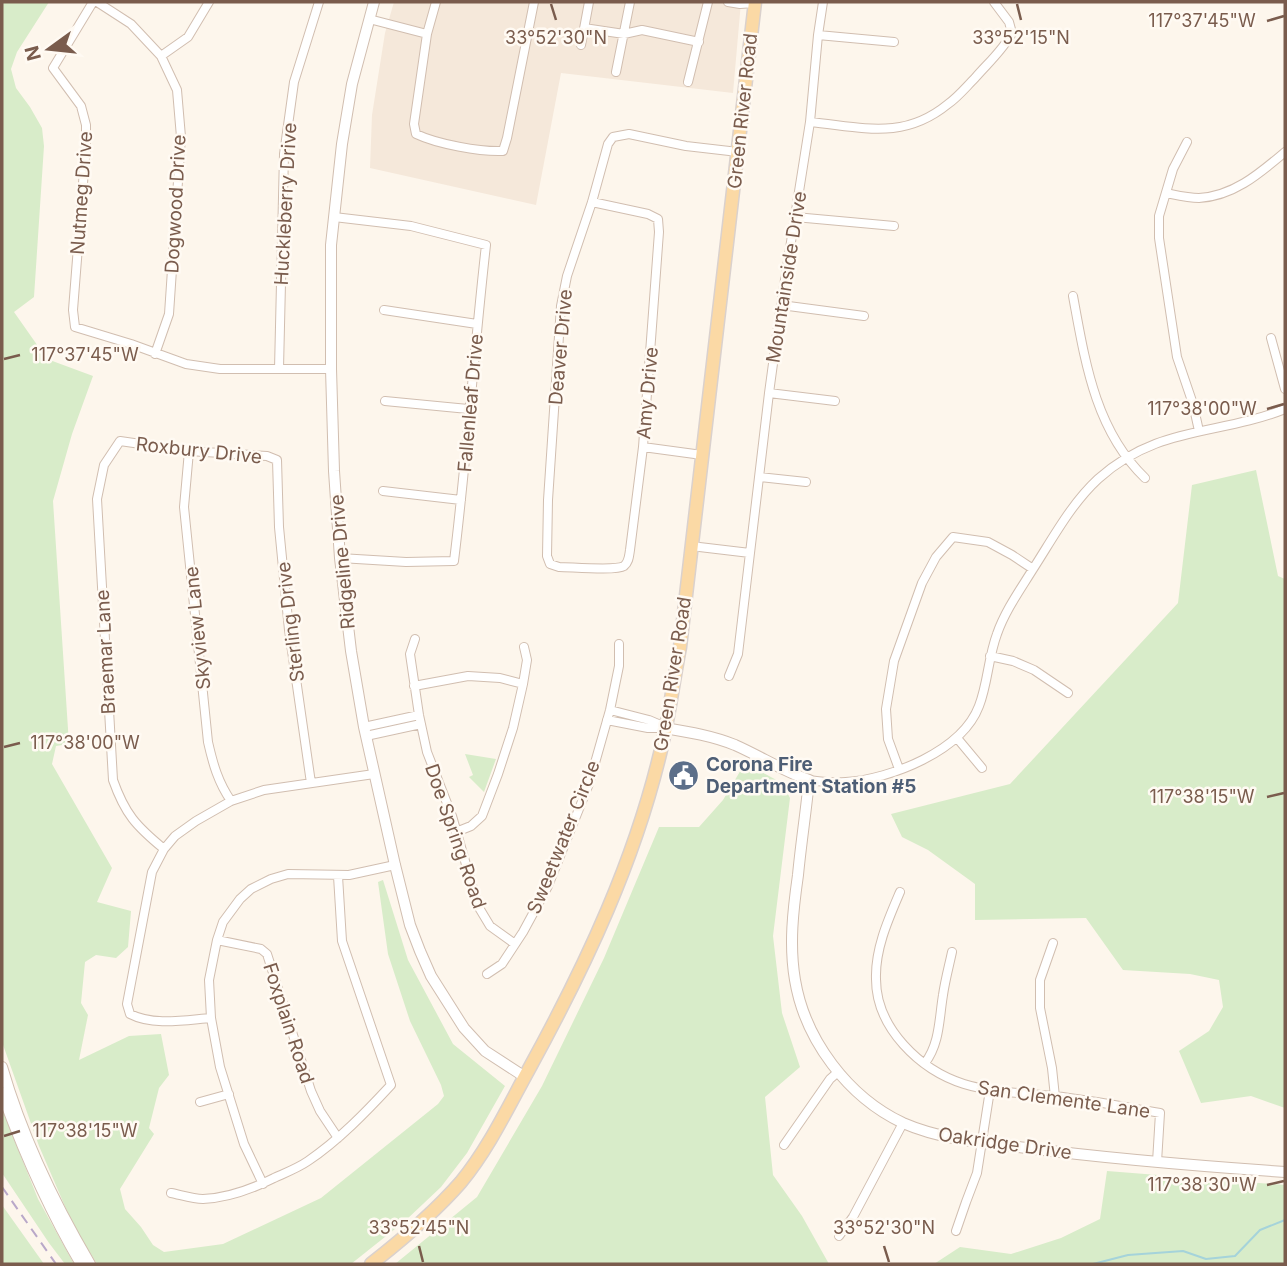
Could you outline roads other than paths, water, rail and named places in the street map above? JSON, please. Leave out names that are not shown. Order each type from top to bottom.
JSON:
[{"type":"main road","name":"Green River Road","points":[[371,1264],[426,1220],[463,1180],[496,1130],[579,973],[613,898],[640,824],[666,727],[680,647],[754,2]]},
{"type":"street","name":"Dogwood Drive","points":[[95,2],[131,23],[161,56],[177,90],[181,137],[169,314],[155,354]]},
{"type":"street","name":"Nutmeg Drive","points":[[95,2],[53,68],[81,106],[86,125],[73,310],[75,327],[155,354]]},
{"type":"street","points":[[161,56],[188,37],[209,2]]},
{"type":"street","name":"Huckleberry Drive","points":[[279,369],[284,154],[294,82],[319,2]]},
{"type":"street","name":"Ridgeline Drive","points":[[374,2],[352,84],[342,144],[330,284],[335,482],[340,558],[351,652],[365,731],[395,866],[410,925],[420,951],[431,976],[464,1028],[485,1051],[524,1077]]},
{"type":"street","points":[[436,2],[427,34],[414,124],[416,134],[427,139],[490,152],[503,151],[507,138],[534,2]]},
{"type":"street","points":[[581,45],[589,2]]},
{"type":"street","points":[[616,72],[630,2]]},
{"type":"street","points":[[688,82],[708,2]]},
{"type":"street","points":[[728,2],[754,2]]},
{"type":"street","name":"Mountainside Drive","points":[[729,676],[738,654],[769,393],[810,122],[823,2]]},
{"type":"street","points":[[810,122],[880,130],[913,125],[936,113],[950,103],[1013,33],[1009,22],[994,2]]},
{"type":"street","points":[[369,19],[427,34]]},
{"type":"street","points":[[584,28],[624,34],[642,30],[699,42]]},
{"type":"street","points":[[818,35],[894,42]]},
{"type":"street","name":"Deaver Drive","points":[[626,565],[615,569],[559,567],[550,564],[547,556],[548,500],[561,306],[569,267],[592,202],[608,144],[613,137],[629,134],[686,146],[738,152]]},
{"type":"street","points":[[1186,142],[1173,169],[1159,216],[1159,238],[1177,357],[1199,431]]},
{"type":"street","points":[[1166,193],[1199,198],[1229,191],[1245,184],[1285,152]]},
{"type":"street","name":"Amy Drive","points":[[592,202],[648,214],[658,219],[643,447],[629,560],[626,565]]},
{"type":"street","name":"Fallenleaf Drive","points":[[334,217],[411,226],[486,245],[454,561],[406,562],[340,558]]},
{"type":"street","points":[[795,217],[894,226]]},
{"type":"street","points":[[1073,296],[1088,374],[1101,411],[1117,444],[1145,478]]},
{"type":"street","points":[[781,305],[864,316]]},
{"type":"street","points":[[384,310],[477,324]]},
{"type":"street","points":[[1271,338],[1285,389]]},
{"type":"street","points":[[155,354],[186,364],[220,369],[331,369]]},
{"type":"street","points":[[769,393],[835,401]]},
{"type":"street","points":[[385,401],[468,409]]},
{"type":"street","points":[[610,710],[734,745],[809,780],[828,783],[880,776],[931,756],[957,738],[971,723],[979,707],[990,656],[1005,614],[1081,496],[1110,469],[1154,443],[1259,418],[1285,409]]},
{"type":"street","name":"Roxbury Drive","points":[[120,441],[189,451],[267,456],[277,460]]},
{"type":"street","name":"Braemar Lane","points":[[120,441],[104,466],[97,499],[113,780],[132,819],[164,849]]},
{"type":"street","points":[[643,447],[702,454]]},
{"type":"street","name":"Skyview Lane","points":[[189,451],[184,507],[208,742],[214,768],[232,801]]},
{"type":"street","name":"Sterling Drive","points":[[277,460],[279,527],[289,631],[311,783]]},
{"type":"street","points":[[759,477],[806,482]]},
{"type":"street","points":[[383,491],[461,500]]},
{"type":"street","points":[[900,769],[888,739],[886,709],[894,661],[922,583],[936,557],[953,537],[988,542],[1033,569]]},
{"type":"street","points":[[691,546],[750,553]]},
{"type":"street","name":"Doe Spring Road","points":[[415,639],[410,654],[427,752],[452,816],[478,906],[490,926],[515,944]]},
{"type":"street","name":"Sweetwater Circle","points":[[487,974],[502,964],[548,886],[589,784],[620,666],[619,644]]},
{"type":"street","points":[[456,832],[471,826],[482,816],[513,728],[527,660],[524,647]]},
{"type":"street","points":[[990,656],[1013,661],[1034,670],[1068,693]]},
{"type":"street","points":[[414,686],[468,676],[500,678],[523,684]]},
{"type":"street","points":[[365,731],[420,719]]},
{"type":"street","points":[[607,720],[648,728],[666,727]]},
{"type":"street","points":[[957,738],[982,768]]},
{"type":"street","points":[[211,1018],[170,1021],[137,1018],[130,1014],[127,1004],[152,872],[164,849],[175,836],[196,821],[232,801],[264,790],[374,774]]},
{"type":"street","name":"Oakridge Drive","points":[[809,780],[793,909],[791,954],[795,982],[813,1035],[838,1072],[874,1107],[903,1123],[954,1139],[1157,1162],[1285,1172]]},
{"type":"street","points":[[263,1184],[244,1144],[220,1067],[211,1018],[209,980],[223,922],[251,889],[288,874],[338,876],[395,866]]},
{"type":"street","points":[[171,1193],[200,1199],[225,1197],[263,1184],[307,1162],[338,1138],[391,1085],[342,941],[338,876]]},
{"type":"street","name":"San Clemente Lane","points":[[901,892],[887,922],[878,956],[876,981],[881,1006],[891,1028],[907,1049],[941,1075],[990,1090],[1111,1104],[1160,1113],[1157,1162]]},
{"type":"street","name":"Foxplain Road","points":[[217,940],[261,949],[267,954],[311,1091],[320,1111],[338,1138]]},
{"type":"street","points":[[1053,943],[1040,980],[1040,1008],[1055,1097]]},
{"type":"street","points":[[925,1063],[932,1054],[938,1035],[943,992],[952,952]]},
{"type":"street","points":[[2,1067],[16,1111],[37,1161],[90,1264]]},
{"type":"street","points":[[784,1144],[830,1079],[838,1072]]},
{"type":"street","points":[[957,1231],[977,1173],[990,1090]]},
{"type":"street","points":[[2,1094],[24,1153],[81,1264]]},
{"type":"street","points":[[200,1102],[229,1094]]},
{"type":"street","points":[[839,1236],[853,1217],[903,1123]]},
{"type":"waterway","points":[[1093,1264],[1128,1255],[1183,1251],[1206,1259],[1235,1256],[1260,1230],[1285,1220]]},
{"type":"railway","points":[[2,1187],[56,1264]]},
{"type":"place","name":"Corona Fire Department Station #5","points":[[683,775]]}]
